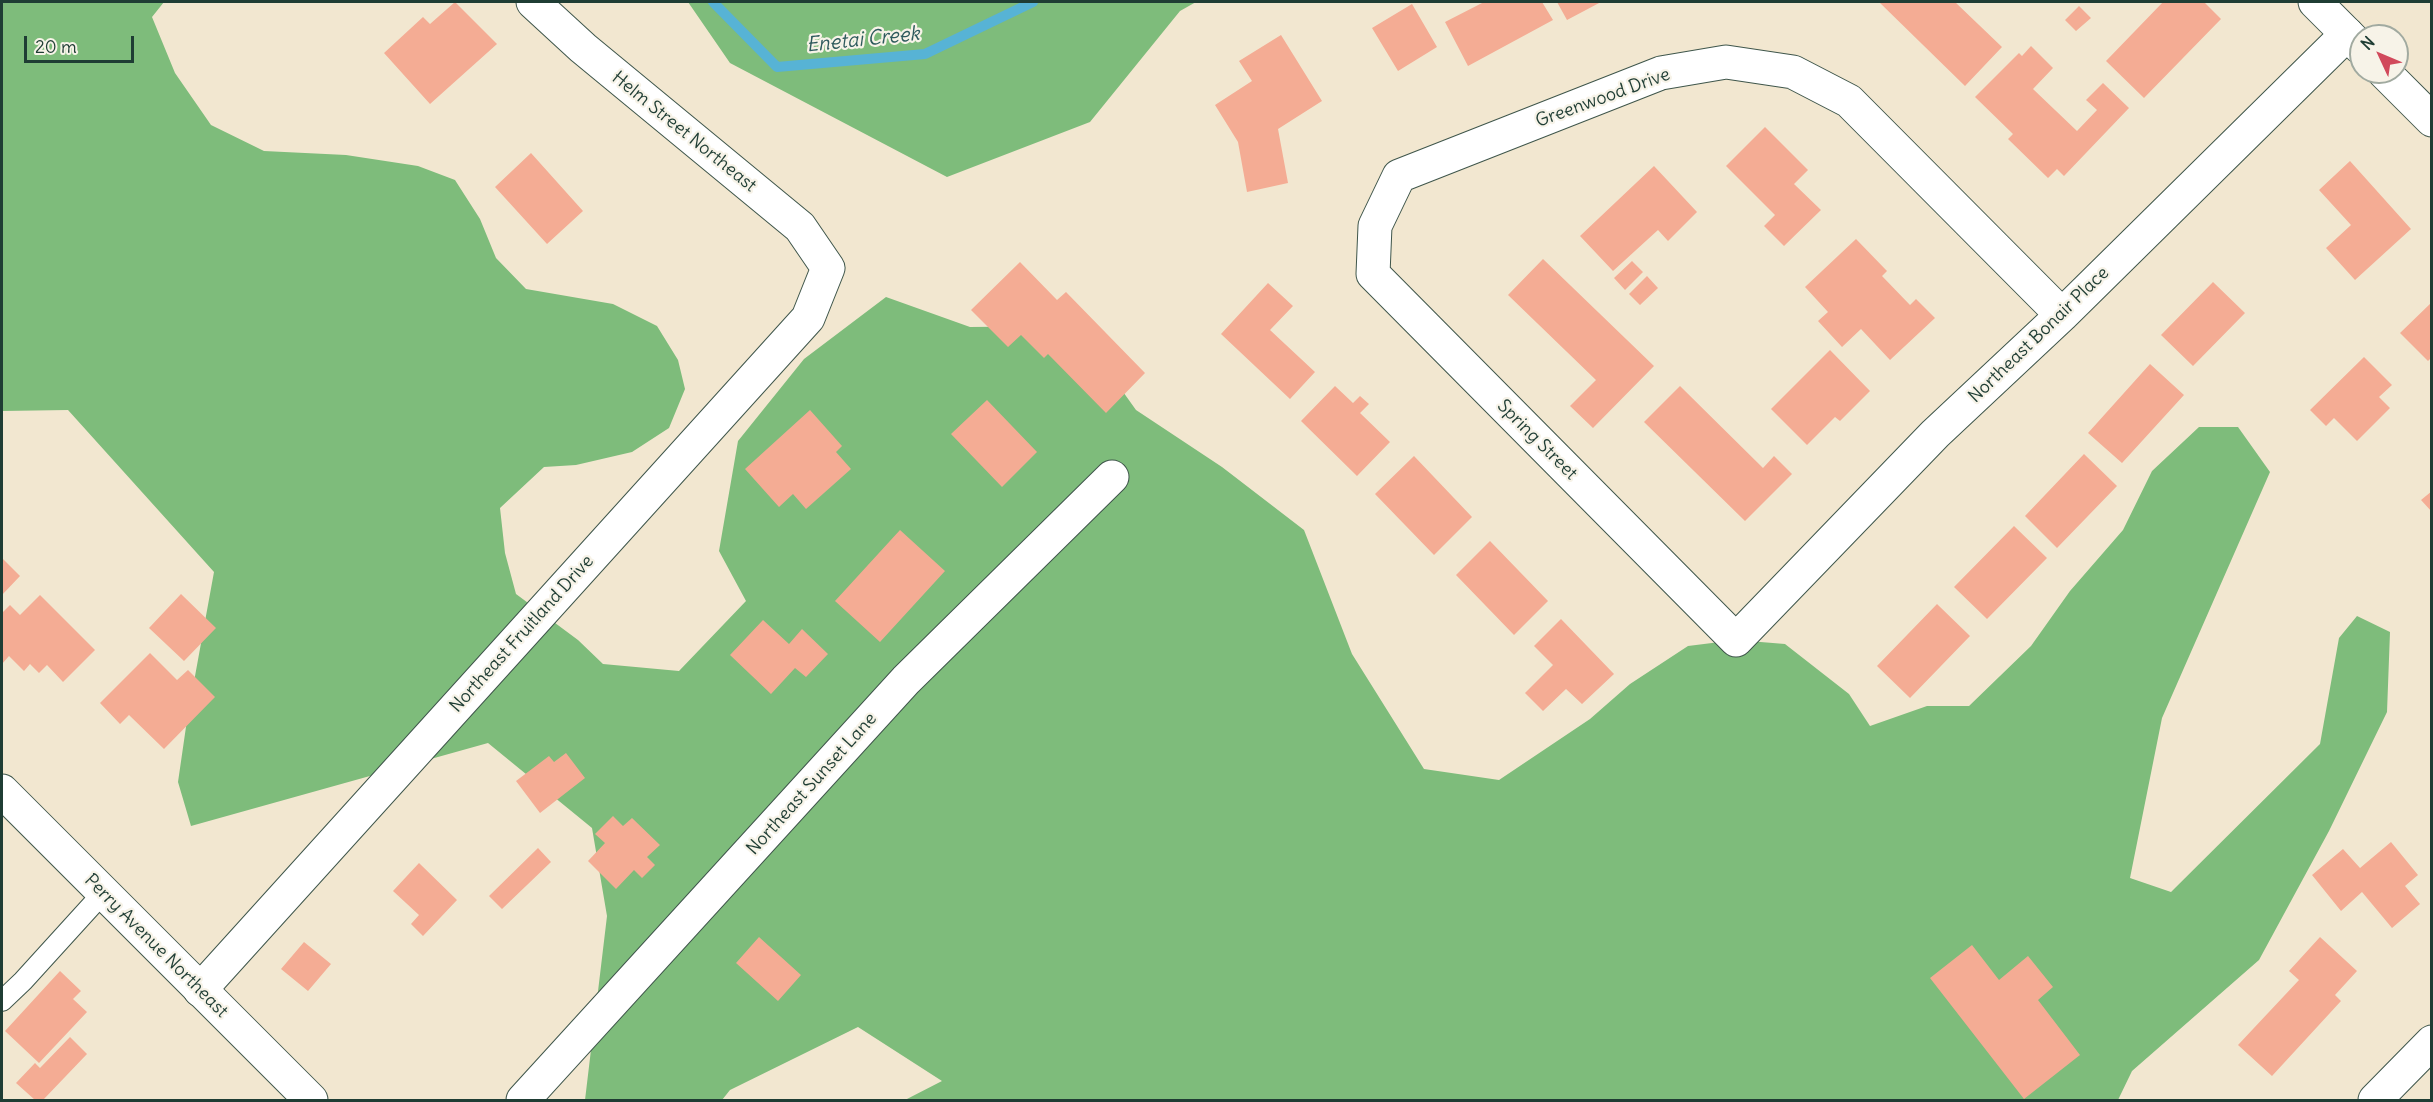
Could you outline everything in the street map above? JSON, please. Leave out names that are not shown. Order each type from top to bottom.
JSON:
[{"type":"street","name":"Helm Street Northeast","points":[[533,2],[583,48],[800,227],[828,268]]},
{"type":"street","points":[[2315,2],[2349,36]]},
{"type":"street","name":"Northeast Bonair Place","points":[[1736,640],[1935,434],[2349,46]]},
{"type":"street","name":"Greenwood Drive","points":[[1375,225],[1399,176],[1661,73],[1726,62],[1793,72],[1849,101],[2062,315]]},
{"type":"street","points":[[2396,84],[2432,120]]},
{"type":"street","name":"Spring Street","points":[[1375,225],[1373,274],[1736,640]]},
{"type":"street","name":"Northeast Fruitland Drive","points":[[200,990],[808,318],[828,268]]},
{"type":"street","name":"Northeast Sunset Lane","points":[[523,1101],[906,680],[1112,477]]},
{"type":"street","name":"Perry Avenue Northeast","points":[[2,791],[311,1101]]},
{"type":"street","points":[[2375,1101],[2432,1042]]},
{"type":"lane","points":[[2,1001],[23,981],[103,892]]},
{"type":"green space","points":[[2,2],[164,2],[152,17],[175,73],[211,125],[264,151],[346,155],[418,166],[455,180],[480,219],[496,258],[526,289],[613,304],[657,326],[678,360],[685,389],[669,428],[632,452],[576,465],[544,467],[500,508],[505,553],[516,594],[578,640],[603,664],[679,671],[746,601],[719,551],[738,441],[804,359],[886,297],[970,327],[1076,326],[1136,410],[1222,467],[1304,530],[1352,654],[1424,769],[1499,780],[1590,719],[1630,684],[1688,646],[1736,640],[1785,644],[1849,694],[1870,726],[1927,706],[1969,706],[2031,646],[2070,591],[2123,530],[2152,471],[2199,427],[2238,427],[2270,472],[2162,718],[2130,878],[2171,892],[2320,744],[2339,638],[2357,616],[2390,632],[2387,712],[2329,831],[2259,960],[2132,1071],[2118,1100],[905,1100],[942,1081],[858,1027],[730,1090],[722,1100],[585,1100],[607,916],[592,828],[488,743],[191,826],[178,782],[214,572],[68,410],[2,411]]},
{"type":"green space","points":[[688,2],[1196,2],[1180,11],[1090,122],[947,177],[730,63]]},
{"type":"building","points":[[455,2],[497,44],[430,104],[384,53],[423,17],[430,24]]},
{"type":"building","points":[[1484,2],[1542,2],[1553,20],[1468,66],[1445,22]]},
{"type":"building","points":[[1557,2],[1601,2],[1567,20]]},
{"type":"building","points":[[1879,2],[1955,2],[2002,47],[1965,86]]},
{"type":"building","points":[[2163,2],[2204,2],[2221,19],[2144,98],[2106,61]]},
{"type":"building","points":[[1412,4],[1437,47],[1398,71],[1372,28]]},
{"type":"building","points":[[2079,6],[2091,18],[2076,31],[2065,20]]},
{"type":"building","points":[[1281,35],[1322,101],[1278,129],[1288,183],[1247,192],[1238,142],[1215,105],[1252,81],[1239,61]]},
{"type":"building","points":[[2031,46],[2053,68],[2033,89],[2077,131],[2097,110],[2086,100],[2103,83],[2129,108],[2064,176],[2057,169],[2048,178],[2008,139],[2013,134],[1975,97],[2019,53],[2022,56]]},
{"type":"building","points":[[1765,127],[1808,170],[1794,184],[1821,210],[1784,246],[1764,226],[1775,215],[1726,166]]},
{"type":"building","points":[[531,153],[583,211],[547,244],[495,187]]},
{"type":"building","points":[[2350,161],[2411,229],[2355,280],[2326,248],[2351,225],[2319,190]]},
{"type":"building","points":[[1654,166],[1697,212],[1668,241],[1658,230],[1613,271],[1580,236]]},
{"type":"building","points":[[1856,239],[1887,271],[1882,276],[1910,305],[1916,299],[1935,318],[1890,360],[1861,329],[1842,347],[1818,321],[1828,312],[1805,287]]},
{"type":"building","points":[[1543,259],[1654,366],[1593,428],[1570,406],[1596,380],[1508,295]]},
{"type":"building","points":[[1632,261],[1643,272],[1625,290],[1614,278]]},
{"type":"building","points":[[1020,262],[1057,300],[1066,292],[1145,373],[1106,413],[1048,354],[1044,358],[1021,335],[1008,347],[971,310]]},
{"type":"building","points":[[1647,276],[1658,288],[1640,305],[1629,294]]},
{"type":"building","points":[[2213,282],[2245,313],[2193,366],[2161,335]]},
{"type":"building","points":[[1268,283],[1293,306],[1270,330],[1315,372],[1290,399],[1221,334]]},
{"type":"building","points":[[2432,302],[2432,357],[2428,361],[2400,333]]},
{"type":"building","points":[[1830,350],[1870,391],[1840,421],[1835,417],[1807,445],[1771,409]]},
{"type":"building","points":[[2364,357],[2392,385],[2379,397],[2390,408],[2357,441],[2334,418],[2326,426],[2310,410]]},
{"type":"building","points":[[2150,364],[2184,395],[2122,463],[2088,433]]},
{"type":"building","points":[[1335,386],[1353,403],[1360,396],[1369,404],[1360,413],[1390,442],[1357,476],[1301,421]]},
{"type":"building","points":[[1680,386],[1763,468],[1774,456],[1792,474],[1745,521],[1644,422]]},
{"type":"building","points":[[987,400],[1037,452],[1002,487],[951,434]]},
{"type":"building","points":[[810,410],[842,446],[836,452],[851,469],[806,509],[793,494],[779,507],[745,469]]},
{"type":"building","points":[[2084,454],[2117,486],[2057,548],[2025,516]]},
{"type":"building","points":[[1414,456],[1472,517],[1434,555],[1375,494]]},
{"type":"building","points":[[2432,491],[2432,512],[2421,500]]},
{"type":"building","points":[[2014,526],[2047,558],[1987,619],[1954,587]]},
{"type":"building","points":[[900,530],[945,571],[880,642],[835,601]]},
{"type":"building","points":[[1490,541],[1548,601],[1514,635],[1456,575]]},
{"type":"building","points":[[2,560],[20,576],[2,595]]},
{"type":"building","points":[[181,594],[216,628],[184,661],[149,628]]},
{"type":"building","points":[[40,595],[95,650],[63,682],[47,665],[39,673],[30,664],[24,671],[9,656],[2,664],[2,613],[10,605],[20,615]]},
{"type":"building","points":[[1937,604],[1970,636],[1910,698],[1877,666]]},
{"type":"building","points":[[1561,619],[1614,674],[1582,704],[1566,689],[1543,711],[1525,693],[1553,665],[1534,646]]},
{"type":"building","points":[[763,620],[789,644],[802,629],[828,654],[806,677],[795,668],[771,694],[730,655]]},
{"type":"building","points":[[150,653],[177,680],[188,670],[215,697],[164,749],[129,715],[120,724],[100,703]]},
{"type":"building","points":[[566,753],[585,778],[540,813],[516,781],[549,756],[554,762]]},
{"type":"building","points":[[613,816],[623,826],[632,818],[660,845],[647,857],[655,865],[642,878],[634,870],[616,889],[588,861],[605,843],[595,834]]},
{"type":"building","points":[[2391,842],[2418,875],[2405,886],[2420,904],[2392,928],[2362,892],[2341,911],[2312,875],[2343,849],[2360,868]]},
{"type":"building","points":[[538,848],[551,862],[502,909],[489,896]]},
{"type":"building","points":[[419,863],[457,900],[423,936],[411,924],[419,915],[393,891]]},
{"type":"building","points":[[759,937],[801,975],[778,1001],[736,963]]},
{"type":"building","points":[[2320,937],[2357,971],[2335,995],[2341,1001],[2272,1076],[2238,1045],[2299,980],[2289,971]]},
{"type":"building","points":[[304,942],[331,964],[308,991],[281,969]]},
{"type":"building","points":[[1972,945],[1999,980],[2028,956],[2053,987],[2038,1000],[2080,1055],[2024,1099],[1930,978]]},
{"type":"building","points":[[60,971],[81,991],[73,999],[87,1012],[39,1063],[5,1031]]},
{"type":"building","points":[[70,1037],[87,1054],[43,1100],[35,1100],[16,1083],[35,1063],[40,1068]]},
{"type":"waterway","name":"Enetai Creek","points":[[713,2],[777,67],[925,54],[1033,2]]}]
